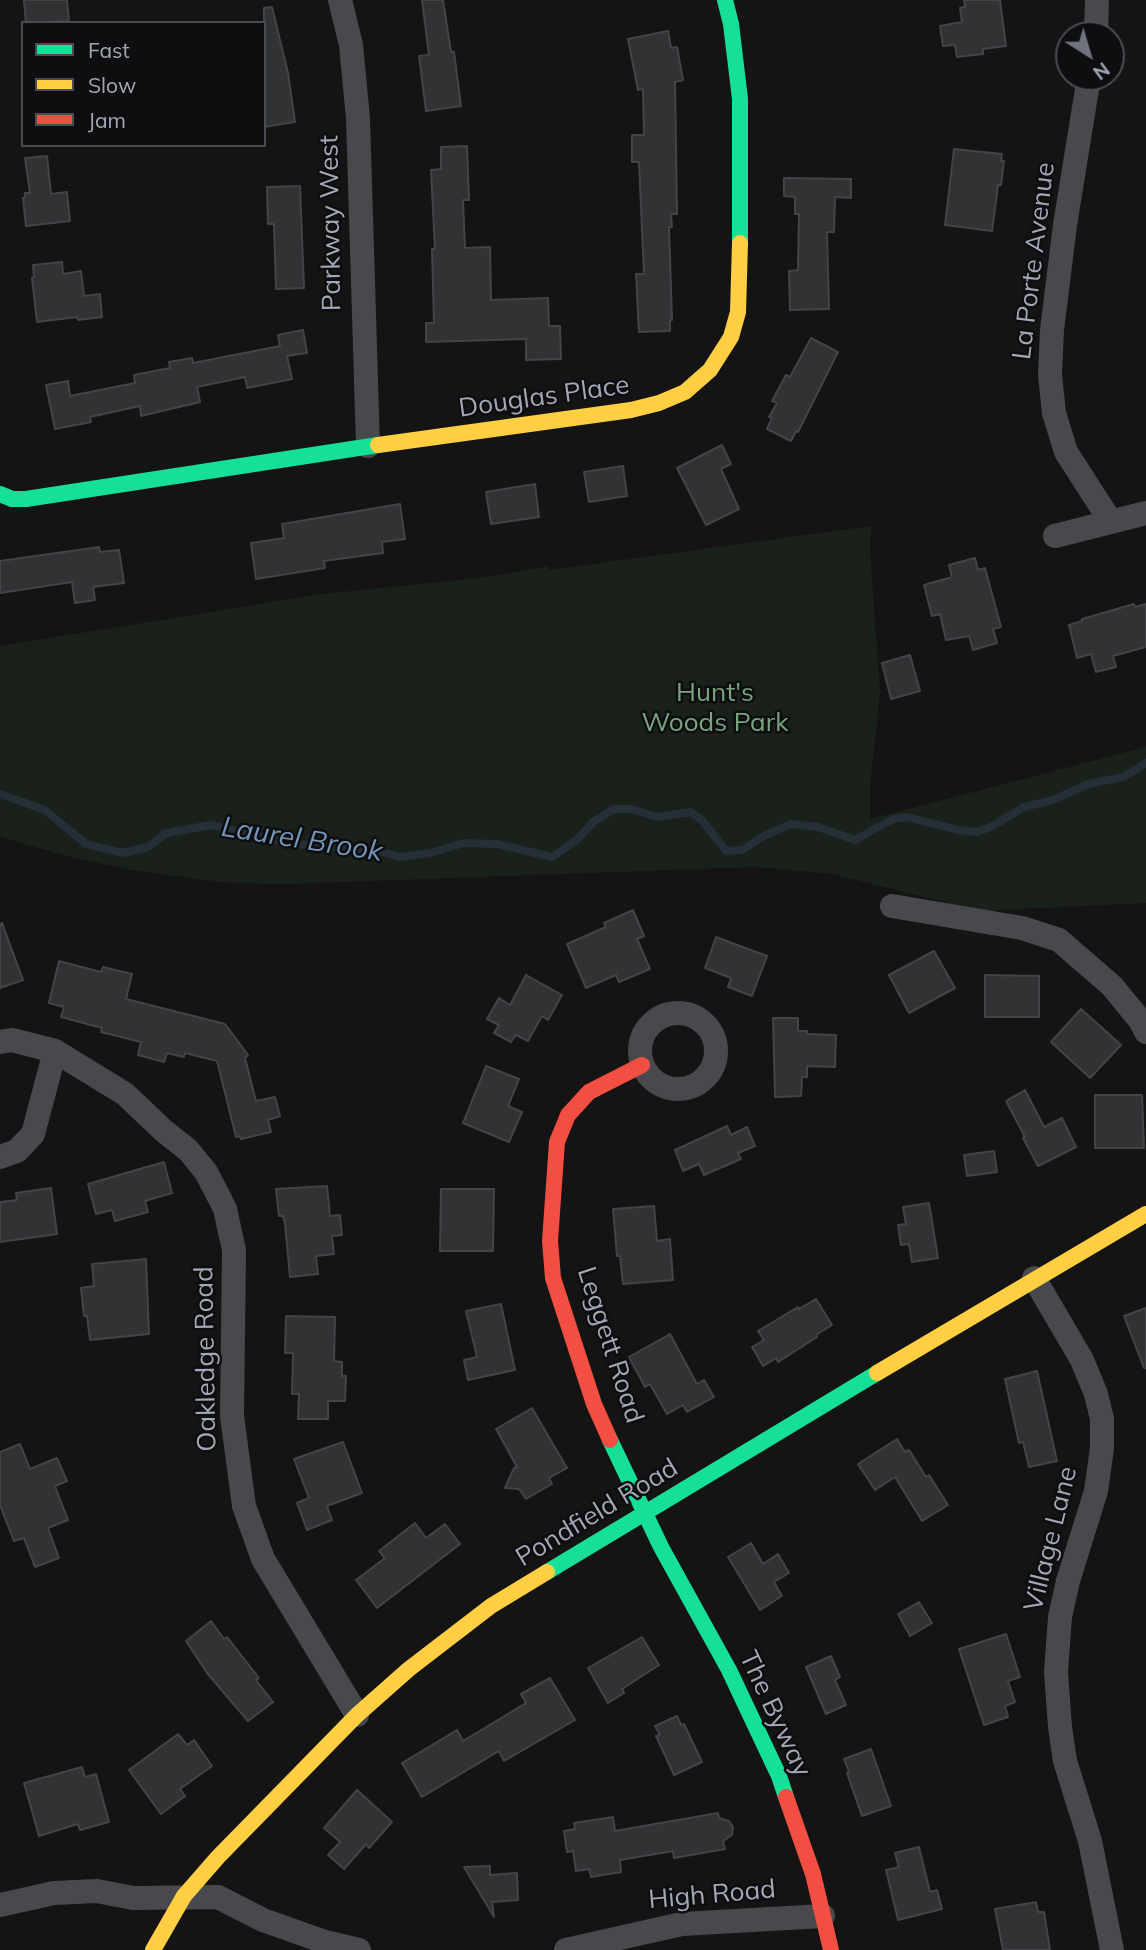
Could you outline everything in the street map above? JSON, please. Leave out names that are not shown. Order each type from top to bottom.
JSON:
[{"type":"street","name":"Parkway West","points":[[340,0],[351,45],[358,118],[368,446]]},
{"type":"street","name":"Douglas Place","points":[[0,494],[12,499],[26,499],[368,446],[631,410],[659,403],[685,391],[710,370],[731,337],[738,312],[741,224],[740,99],[731,24],[725,0]]},
{"type":"street","points":[[1096,21],[1097,0]]},
{"type":"street","name":"La Porte Avenue","points":[[1087,91],[1052,330],[1050,375],[1054,413],[1066,452],[1111,522]]},
{"type":"street","points":[[1055,536],[1146,513]]},
{"type":"street","points":[[892,906],[1022,928],[1059,940],[1112,986],[1140,1020],[1146,1032]]},
{"type":"street","name":"Oakledge Road","points":[[0,1042],[12,1040],[55,1051],[125,1094],[188,1150],[206,1172],[225,1209],[234,1250],[232,1416],[244,1506],[263,1559],[357,1715]]},
{"type":"street","points":[[0,1157],[17,1151],[33,1134],[55,1051]]},
{"type":"street","name":"Leggett Road","points":[[642,1065],[589,1092],[568,1115],[557,1142],[550,1241],[553,1278],[594,1404],[644,1511]]},
{"type":"street","name":"Pondfield Road","points":[[153,1950],[184,1896],[218,1857],[357,1715],[409,1669],[491,1606],[644,1511],[1146,1213]]},
{"type":"street","name":"Village Lane","points":[[1034,1279],[1082,1360],[1096,1394],[1102,1419],[1102,1448],[1096,1490],[1068,1581],[1060,1617],[1056,1672],[1058,1714],[1065,1761],[1090,1841],[1111,1950]]},
{"type":"street","name":"The Byway","points":[[644,1511],[661,1548],[729,1670],[779,1776],[813,1874],[831,1950]]},
{"type":"street","points":[[0,1905],[54,1893],[97,1891],[133,1898],[218,1898],[263,1920],[326,1942],[359,1950]]},
{"type":"street","name":"High Road","points":[[566,1950],[682,1924],[823,1916]]},
{"type":"green space","name":"Hunt's Woods Park","points":[[871,526],[870,549],[880,693],[870,787],[870,819],[1146,747],[1146,903],[980,911],[833,874],[755,867],[288,884],[229,883],[130,870],[0,837],[0,646],[322,594],[488,577],[548,566],[549,570]]},
{"type":"building","points":[[24,0],[67,0],[69,21],[26,21]]},
{"type":"building","points":[[422,0],[443,0],[451,52],[454,52],[461,106],[426,111],[419,56],[429,55]]},
{"type":"building","points":[[964,0],[1000,0],[1006,46],[983,49],[983,54],[957,57],[955,45],[943,46],[940,26],[962,22],[960,8],[965,7]]},
{"type":"building","points":[[272,7],[288,73],[295,122],[266,127],[266,21],[264,8]]},
{"type":"building","points":[[668,31],[671,48],[677,47],[683,80],[675,82],[677,214],[671,214],[672,227],[669,227],[672,320],[670,331],[639,332],[636,274],[644,274],[639,162],[632,162],[632,135],[644,135],[643,89],[638,90],[628,39]]},
{"type":"building","points":[[467,146],[469,200],[463,200],[465,248],[490,247],[491,300],[548,298],[549,326],[560,326],[561,359],[526,360],[526,339],[426,342],[426,323],[434,323],[432,249],[435,249],[431,170],[441,169],[441,147]]},
{"type":"building","points":[[954,149],[1002,154],[1001,161],[1004,161],[1001,185],[998,185],[992,231],[945,225]]},
{"type":"building","points":[[47,156],[51,194],[67,192],[70,221],[26,226],[23,198],[25,193],[30,193],[25,158]]},
{"type":"building","points":[[784,178],[851,179],[851,198],[835,197],[834,232],[827,232],[829,309],[790,310],[789,271],[798,270],[799,214],[795,214],[795,197],[784,196]]},
{"type":"building","points":[[300,186],[304,288],[276,289],[274,224],[268,224],[267,187]]},
{"type":"building","points":[[62,262],[63,274],[81,271],[84,296],[100,294],[102,317],[37,322],[33,265]]},
{"type":"building","points":[[303,330],[307,353],[287,356],[292,379],[247,388],[245,377],[197,387],[200,402],[141,416],[140,406],[90,417],[91,422],[55,429],[46,385],[68,381],[70,396],[135,383],[134,375],[170,368],[169,362],[192,358],[193,363],[280,346],[278,335]]},
{"type":"building","points":[[811,338],[838,352],[791,441],[767,429],[772,418],[769,417],[777,403],[772,401],[786,375],[790,377]]},
{"type":"building","points":[[722,445],[731,464],[721,469],[739,509],[706,525],[677,468]]},
{"type":"building","points":[[623,466],[627,496],[589,502],[584,472]]},
{"type":"building","points":[[535,484],[539,517],[491,524],[486,492]]},
{"type":"building","points":[[400,504],[405,539],[382,542],[383,553],[324,561],[325,568],[256,579],[251,543],[284,538],[282,524]]},
{"type":"building","points":[[99,547],[100,552],[119,550],[124,583],[93,587],[95,600],[75,603],[72,582],[0,593],[0,561]]},
{"type":"building","points":[[975,558],[978,570],[985,568],[1001,627],[993,629],[997,643],[973,650],[969,636],[946,640],[940,614],[932,616],[924,585],[952,577],[949,565]]},
{"type":"building","points":[[1134,604],[1135,607],[1146,604],[1146,647],[1113,656],[1116,667],[1096,672],[1091,654],[1077,658],[1069,625]]},
{"type":"building","points":[[910,655],[920,691],[891,699],[882,663]]},
{"type":"building","points":[[633,910],[644,936],[637,939],[650,969],[619,982],[616,975],[586,988],[567,944],[606,927],[604,923]]},
{"type":"building","points":[[2,923],[23,980],[0,988],[0,924]]},
{"type":"building","points":[[716,937],[767,956],[752,996],[728,987],[731,978],[705,968]]},
{"type":"building","points":[[934,951],[955,988],[909,1013],[889,975]]},
{"type":"building","points":[[59,961],[101,972],[103,967],[132,974],[126,999],[225,1024],[248,1055],[245,1058],[256,1101],[275,1097],[280,1116],[268,1120],[271,1132],[241,1139],[240,1136],[236,1137],[217,1061],[185,1053],[184,1057],[167,1053],[164,1062],[138,1055],[141,1042],[101,1032],[102,1028],[61,1017],[64,1007],[49,1003]]},
{"type":"building","points":[[526,975],[562,995],[548,1020],[542,1016],[528,1041],[516,1035],[511,1042],[494,1033],[499,1025],[487,1019],[499,998],[510,1005]]},
{"type":"building","points":[[985,975],[1039,976],[1039,1017],[985,1017]]},
{"type":"building","points":[[1081,1009],[1121,1045],[1090,1078],[1051,1042]]},
{"type":"building","points":[[773,1018],[798,1018],[798,1031],[807,1031],[807,1034],[836,1035],[835,1067],[807,1066],[807,1077],[802,1077],[801,1096],[775,1097]]},
{"type":"building","points":[[486,1066],[519,1079],[508,1106],[522,1112],[509,1142],[463,1123]]},
{"type":"building","points":[[1025,1090],[1044,1127],[1062,1118],[1076,1147],[1038,1166],[1006,1101]]},
{"type":"building","points":[[1095,1095],[1142,1095],[1144,1148],[1095,1148]]},
{"type":"building","points":[[727,1126],[731,1135],[747,1127],[755,1146],[738,1153],[741,1159],[704,1175],[699,1164],[683,1171],[675,1150]]},
{"type":"building","points":[[994,1151],[997,1172],[967,1176],[964,1155]]},
{"type":"building","points":[[164,1162],[172,1193],[145,1201],[148,1212],[115,1221],[112,1210],[96,1214],[88,1184]]},
{"type":"building","points":[[327,1186],[330,1216],[340,1215],[342,1235],[332,1236],[334,1254],[316,1256],[318,1274],[290,1277],[285,1224],[283,1216],[279,1216],[276,1189]]},
{"type":"building","points":[[51,1188],[57,1234],[0,1242],[0,1202],[17,1200],[16,1193]]},
{"type":"building","points":[[441,1189],[494,1189],[493,1251],[440,1251]]},
{"type":"building","points":[[929,1203],[938,1258],[912,1262],[909,1244],[901,1245],[898,1225],[906,1224],[903,1207]]},
{"type":"building","points":[[654,1206],[657,1241],[670,1239],[673,1280],[623,1284],[620,1256],[617,1256],[613,1209]]},
{"type":"building","points":[[146,1259],[149,1334],[90,1340],[81,1288],[94,1286],[92,1264]]},
{"type":"building","points":[[816,1299],[832,1325],[778,1362],[776,1358],[763,1366],[752,1347],[764,1340],[758,1331]]},
{"type":"building","points":[[501,1304],[515,1370],[468,1380],[464,1360],[477,1357],[466,1311]]},
{"type":"building","points":[[1146,1308],[1146,1368],[1144,1368],[1124,1316]]},
{"type":"building","points":[[286,1316],[335,1317],[334,1361],[342,1362],[342,1376],[346,1376],[345,1401],[328,1401],[328,1419],[298,1419],[299,1394],[292,1394],[293,1353],[285,1353]]},
{"type":"building","points":[[670,1334],[697,1384],[704,1380],[714,1397],[687,1412],[683,1405],[667,1414],[650,1384],[645,1387],[629,1357]]},
{"type":"building","points":[[1037,1371],[1057,1461],[1029,1467],[1023,1442],[1019,1443],[1005,1379]]},
{"type":"building","points":[[532,1408],[567,1468],[549,1478],[552,1484],[526,1499],[519,1489],[505,1488],[514,1468],[517,1467],[496,1429]]},
{"type":"building","points":[[897,1439],[905,1452],[909,1450],[926,1477],[929,1475],[948,1505],[922,1521],[895,1477],[875,1490],[858,1464]]},
{"type":"building","points":[[343,1442],[362,1493],[327,1506],[332,1520],[307,1530],[297,1503],[309,1498],[294,1459]]},
{"type":"building","points":[[20,1444],[30,1469],[57,1458],[67,1481],[55,1486],[68,1520],[48,1528],[59,1558],[35,1567],[24,1538],[14,1541],[0,1505],[0,1452]]},
{"type":"building","points":[[415,1523],[426,1538],[445,1524],[460,1544],[377,1608],[356,1580],[385,1558],[379,1551]]},
{"type":"building","points":[[751,1543],[763,1564],[778,1554],[789,1573],[774,1582],[782,1596],[760,1610],[728,1557]]},
{"type":"building","points":[[919,1602],[932,1623],[910,1636],[898,1614]]},
{"type":"building","points":[[211,1621],[259,1678],[256,1680],[273,1702],[248,1721],[207,1673],[186,1641]]},
{"type":"building","points":[[1006,1634],[1020,1677],[1008,1681],[1015,1702],[1005,1706],[1008,1717],[984,1725],[959,1649]]},
{"type":"building","points":[[642,1637],[659,1665],[622,1689],[624,1693],[608,1703],[588,1668]]},
{"type":"building","points":[[831,1656],[840,1677],[835,1680],[846,1705],[826,1714],[806,1667]]},
{"type":"building","points":[[550,1678],[575,1720],[504,1761],[499,1751],[422,1797],[402,1763],[457,1730],[463,1741],[526,1703],[521,1694]]},
{"type":"building","points":[[677,1716],[681,1725],[684,1724],[702,1762],[674,1775],[656,1736],[660,1735],[655,1726]]},
{"type":"building","points":[[178,1734],[187,1745],[194,1740],[212,1766],[180,1789],[185,1796],[161,1814],[129,1770]]},
{"type":"building","points":[[871,1749],[891,1806],[862,1816],[844,1759]]},
{"type":"building","points":[[82,1767],[85,1777],[96,1774],[109,1822],[80,1830],[78,1824],[39,1836],[24,1783]]},
{"type":"building","points":[[357,1790],[392,1822],[369,1848],[366,1844],[344,1869],[328,1855],[340,1842],[324,1828]]},
{"type":"building","points":[[718,1813],[719,1818],[729,1821],[733,1827],[732,1835],[723,1841],[725,1849],[674,1858],[673,1851],[620,1860],[621,1872],[591,1877],[589,1869],[576,1871],[573,1851],[567,1852],[564,1831],[575,1829],[574,1823],[613,1817],[615,1831]]},
{"type":"building","points":[[919,1847],[930,1892],[937,1890],[942,1909],[898,1920],[886,1870],[899,1867],[895,1853]]},
{"type":"building","points":[[490,1866],[490,1875],[517,1873],[518,1900],[492,1902],[494,1917],[464,1867]]},
{"type":"building","points":[[1036,1902],[1038,1912],[1044,1912],[1050,1950],[1003,1950],[995,1909]]},
{"type":"waterway","name":"Laurel Brook","points":[[0,794],[45,810],[86,844],[123,853],[148,847],[166,833],[211,825],[293,844],[376,850],[400,857],[430,853],[464,843],[497,844],[552,857],[577,840],[593,822],[614,809],[631,809],[657,817],[691,812],[701,819],[726,851],[742,850],[791,824],[818,827],[855,840],[893,819],[907,817],[976,832],[991,827],[1024,807],[1053,800],[1088,784],[1123,777],[1146,763]]},
{"type":"traffic: fast","points":[[725,0],[731,24],[740,99],[740,243]]},
{"type":"traffic: fast","points":[[0,494],[12,499],[26,499],[378,445]]},
{"type":"traffic: fast","points":[[547,1572],[877,1373]]},
{"type":"traffic: fast","points":[[610,1440],[661,1547],[729,1670],[779,1776],[786,1797]]},
{"type":"traffic: slow","points":[[378,445],[631,410],[659,403],[685,392],[710,370],[731,337],[738,312],[740,243]]},
{"type":"traffic: slow","points":[[877,1373],[1146,1214]]},
{"type":"traffic: slow","points":[[153,1950],[184,1896],[218,1857],[357,1715],[409,1669],[491,1606],[547,1572]]},
{"type":"traffic: jam","points":[[610,1440],[594,1404],[553,1278],[550,1241],[557,1142],[568,1115],[589,1092],[642,1065]]},
{"type":"traffic: jam","points":[[786,1797],[813,1874],[831,1950]]}]
